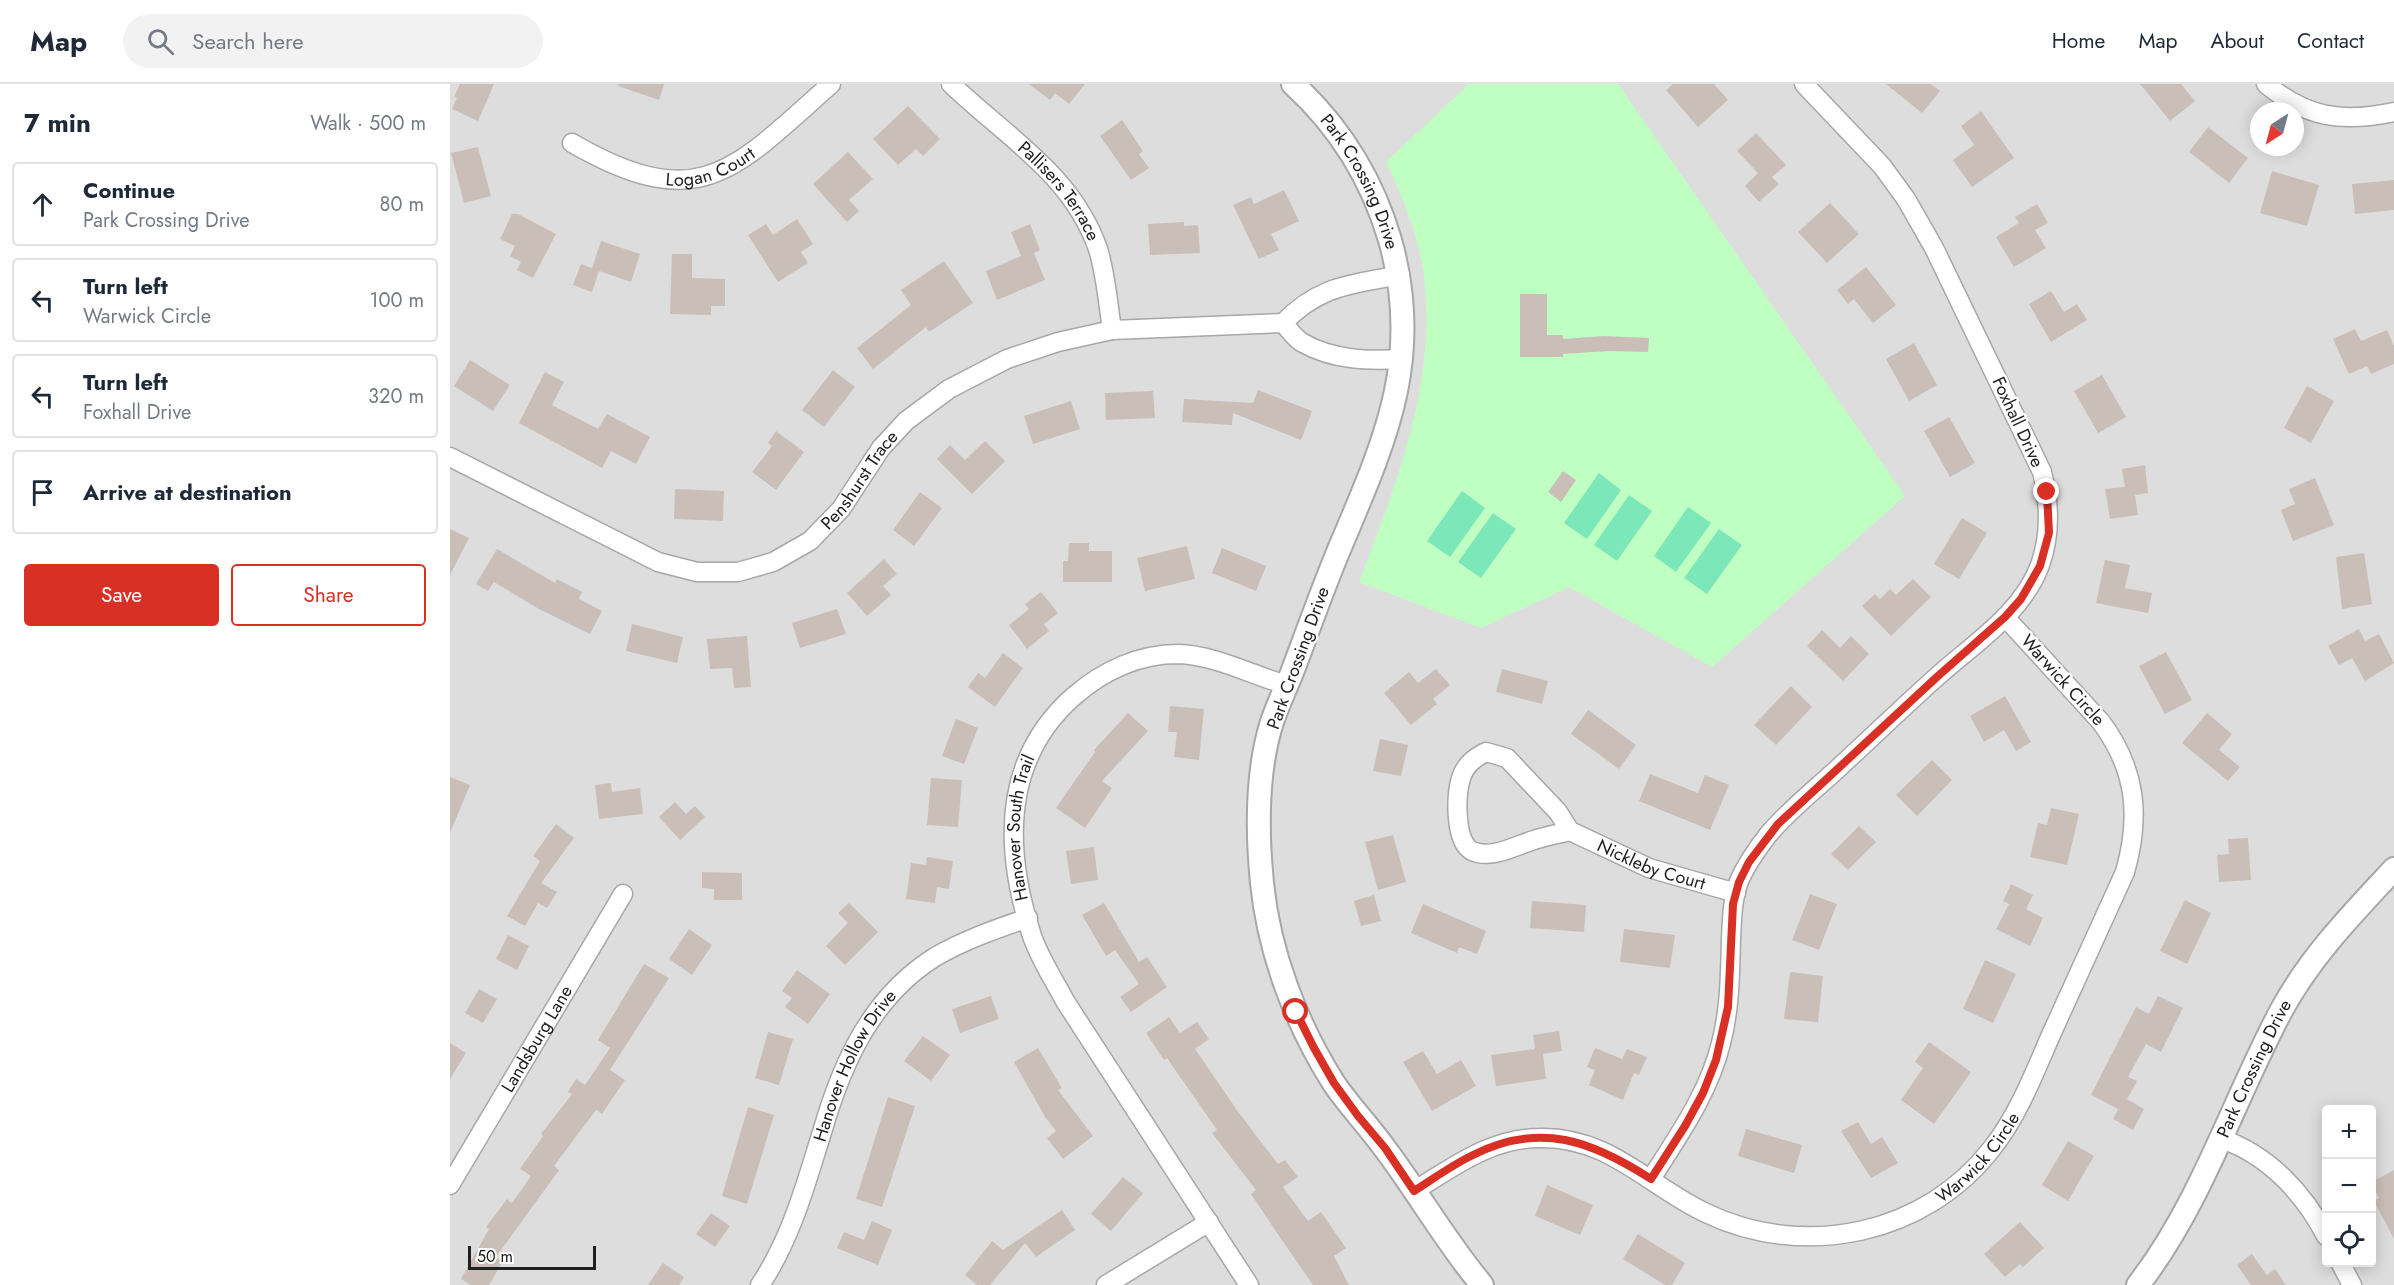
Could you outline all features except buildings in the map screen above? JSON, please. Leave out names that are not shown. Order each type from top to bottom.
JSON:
[{"type":"street","name":"Logan Court","points":[[572,143],[603,161],[648,177],[688,180],[711,176],[743,160],[831,84]]},
{"type":"street","name":"Pallisers Terrace","points":[[951,84],[1034,156],[1056,177],[1074,200],[1086,220],[1098,250],[1107,290],[1112,330]]},
{"type":"street","name":"Park Crossing Drive","points":[[1293,84],[1324,116],[1348,146],[1363,170],[1380,207],[1400,274],[1403,311],[1401,359],[1396,393],[1380,453],[1335,558],[1271,726],[1260,806],[1262,887],[1269,927],[1283,975],[1296,1012],[1314,1048],[1334,1083],[1385,1148],[1482,1285]]},
{"type":"street","name":"Foxhall Drive","points":[[1651,1179],[1703,1093],[1719,1051],[1728,1007],[1736,893],[1749,862],[1778,824],[2005,617],[2021,599],[2034,578],[2040,566],[2049,533],[2049,511],[2042,472],[1940,259],[1906,199],[1882,166],[1804,84]]},
{"type":"street","points":[[2266,84],[2301,108],[2320,114],[2349,119],[2394,112]]},
{"type":"street","points":[[1400,274],[1334,288],[1300,306],[1282,323],[1301,342],[1329,354],[1369,361],[1401,359]]},
{"type":"street","name":"Penshurst Trace","points":[[450,457],[658,562],[697,572],[738,572],[773,562],[810,541],[841,509],[881,448],[920,410],[949,389],[1007,359],[1058,342],[1112,330],[1282,323]]},
{"type":"street","name":"Warwick Circle","points":[[1414,1191],[1472,1155],[1511,1141],[1539,1138],[1566,1139],[1592,1146],[1617,1157],[1706,1213],[1738,1226],[1784,1236],[1837,1236],[1872,1229],[1916,1212],[1945,1194],[1971,1172],[2001,1137],[2038,1062],[2125,872],[2132,847],[2135,819],[2128,774],[2113,737],[2005,617]]},
{"type":"street","name":"Hanover South Trail","points":[[1249,1285],[1065,1001],[1042,959],[1028,918],[1014,851],[1013,820],[1017,788],[1032,748],[1047,724],[1066,703],[1118,667],[1153,656],[1178,654],[1204,657],[1287,685]]},
{"type":"street","name":"Nickleby Court","points":[[1570,831],[1507,850],[1484,854],[1471,850],[1460,837],[1457,808],[1461,777],[1472,759],[1486,752],[1507,758],[1558,812],[1570,831],[1649,868],[1736,893]]},
{"type":"street","name":"Park Crossing Drive","points":[[2138,1285],[2181,1223],[2282,1009],[2318,953],[2394,868]]},
{"type":"street","name":"Landsburg Lane","points":[[450,1185],[623,894]]},
{"type":"street","name":"Hanover Hollow Drive","points":[[760,1285],[786,1240],[804,1194],[843,1067],[858,1037],[878,1009],[896,989],[936,957],[967,941],[1028,918]]},
{"type":"street","points":[[2222,1139],[2259,1156],[2277,1170],[2305,1203],[2322,1230]]},
{"type":"street","points":[[1106,1285],[1209,1222]]},
{"type":"street","points":[[2342,1267],[2352,1285]]},
{"type":"shaded area","points":[[450,84],[2394,84],[2394,1285],[450,1285]]},
{"type":"green space","points":[[1469,84],[1618,84],[1905,496],[1712,667],[1569,587],[1481,628],[1359,582],[1400,468],[1420,390],[1425,350],[1426,310],[1423,269],[1408,214],[1386,162]]},
{"type":"green space","points":[[1599,473],[1621,490],[1587,539],[1564,523]]},
{"type":"green space","points":[[1462,491],[1485,508],[1450,557],[1427,541]]},
{"type":"green space","points":[[1629,495],[1652,511],[1617,561],[1594,545]]},
{"type":"green space","points":[[1688,507],[1711,523],[1676,572],[1654,556]]},
{"type":"green space","points":[[1493,513],[1516,529],[1481,578],[1458,562]]},
{"type":"green space","points":[[1719,529],[1742,545],[1707,594],[1684,578]]},
{"type":"route","points":[[1296,1012],[1334,1083],[1385,1148],[1414,1191],[1472,1155],[1498,1144],[1539,1138],[1566,1139],[1592,1146],[1617,1157],[1651,1179],[1703,1093],[1722,1042],[1728,1007],[1733,904],[1739,882],[1749,862],[1778,824],[2005,617],[2021,599],[2040,566],[2049,533],[2047,492]]}]
